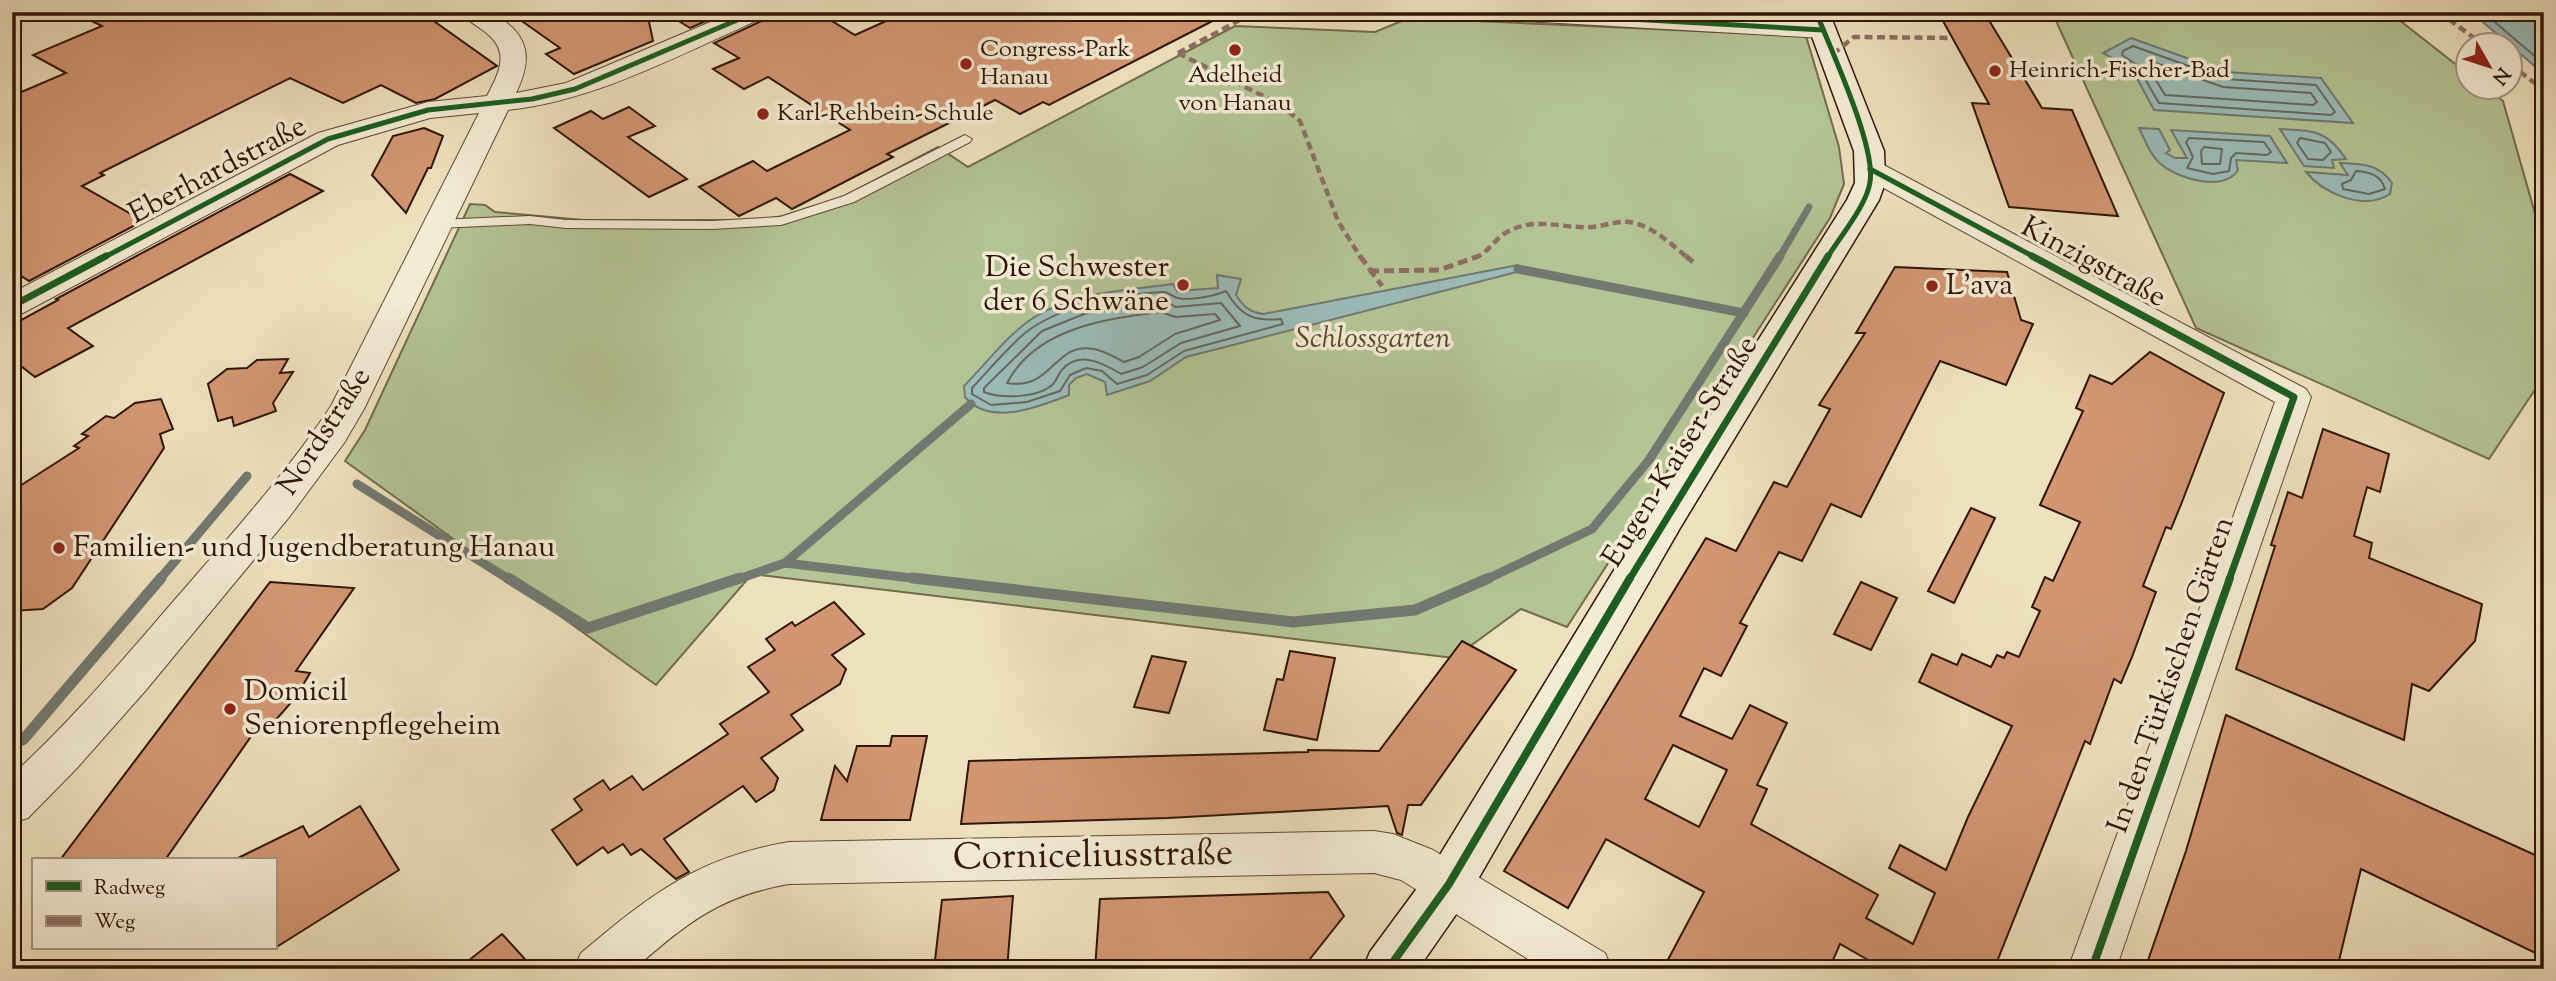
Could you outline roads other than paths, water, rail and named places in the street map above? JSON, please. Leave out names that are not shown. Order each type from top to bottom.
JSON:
[{"type":"main road","name":"Eugen-Kaiser-Straße","points":[[1388,969],[1449,884],[1665,518],[1849,225],[1870,183],[1869,151],[1817,18]]},
{"type":"street","name":"Nordstraße","points":[[12,804],[53,767],[106,707],[280,502],[332,434],[363,380],[514,64],[516,55],[513,44],[472,12]]},
{"type":"street","points":[[498,101],[532,99],[575,89],[756,12]]},
{"type":"street","points":[[1507,12],[1817,18]]},
{"type":"street","name":"Eberhardstraße","points":[[12,306],[328,139],[428,110],[498,101]]},
{"type":"street","name":"Kinzigstraße","points":[[1870,169],[2294,397]]},
{"type":"street","name":"In den Türkischen Gärten","points":[[2092,969],[2294,397]]},
{"type":"street","name":"Corniceliusstraße","points":[[598,969],[665,913],[706,886],[732,873],[760,866],[789,863],[1374,852],[1393,855],[1449,884],[1588,969]]},
{"type":"lane","points":[[439,224],[530,220],[566,224],[712,225],[781,221],[849,199],[965,139]]},
{"type":"water","points":[[2471,12],[2538,12],[2544,16],[2544,74],[2524,57],[2524,32],[2495,32]]},
{"type":"water","points":[[2131,38],[2226,72],[2321,78],[2353,123],[2154,110],[2132,69],[2103,53]]},
{"type":"water","points":[[2139,128],[2159,129],[2170,150],[2166,153],[2175,158],[2187,158],[2171,130],[2270,136],[2287,163],[2236,160],[2238,170],[2231,177],[2212,182],[2190,179],[2158,162]]},
{"type":"water","points":[[2280,129],[2310,131],[2325,137],[2346,159],[2332,160],[2334,168],[2304,166]]},
{"type":"water","points":[[2340,163],[2375,168],[2392,183],[2390,194],[2368,201],[2345,198],[2323,187],[2306,172],[2348,175]]},
{"type":"water","points":[[1518,265],[1517,272],[1186,357],[1150,381],[1107,395],[1105,382],[1087,374],[1076,378],[1069,385],[1069,395],[1015,412],[987,411],[975,406],[965,397],[964,386],[1023,325],[1049,309],[1083,297],[1173,284],[1177,291],[1218,288],[1217,275],[1241,279],[1236,295],[1247,308],[1263,314]]},
{"type":"waterway","points":[[1779,258],[1809,207]]},
{"type":"waterway","points":[[1743,313],[1780,256]]},
{"type":"waterway","points":[[1518,269],[1743,313]]},
{"type":"waterway","points":[[1485,580],[1592,529],[1649,460],[1743,313]]},
{"type":"waterway","points":[[785,563],[971,404]]},
{"type":"waterway","points":[[159,580],[247,476]]},
{"type":"waterway","points":[[357,484],[510,580]]},
{"type":"waterway","points":[[735,580],[785,563]]},
{"type":"waterway","points":[[785,563],[928,580]]},
{"type":"waterway","points":[[23,740],[161,578]]},
{"type":"waterway","points":[[508,578],[588,628],[740,578]]},
{"type":"waterway","points":[[913,578],[1293,622],[1415,610],[1489,578]]},
{"type":"place","name":"Adelheid von Hanau","points":[[1235,50]]},
{"type":"place","name":"Congress-Park Hanau","points":[[966,64]]},
{"type":"place","name":"Heinrich-Fischer-Bad","points":[[1995,71]]},
{"type":"place","name":"Karl-Rehbein-Schule","points":[[763,114]]},
{"type":"place","name":"Die Schwester der 6 Schwäne","points":[[1183,285]]},
{"type":"place","name":"L'ava","points":[[1932,286]]},
{"type":"place","name":"Familien- und Jugendberatung Hanau","points":[[59,548]]},
{"type":"place","name":"Domicil Seniorenpflegeheim","points":[[230,709]]},
{"type":"park label","name":"Schlossgarten","points":[[1373,339]]}]
